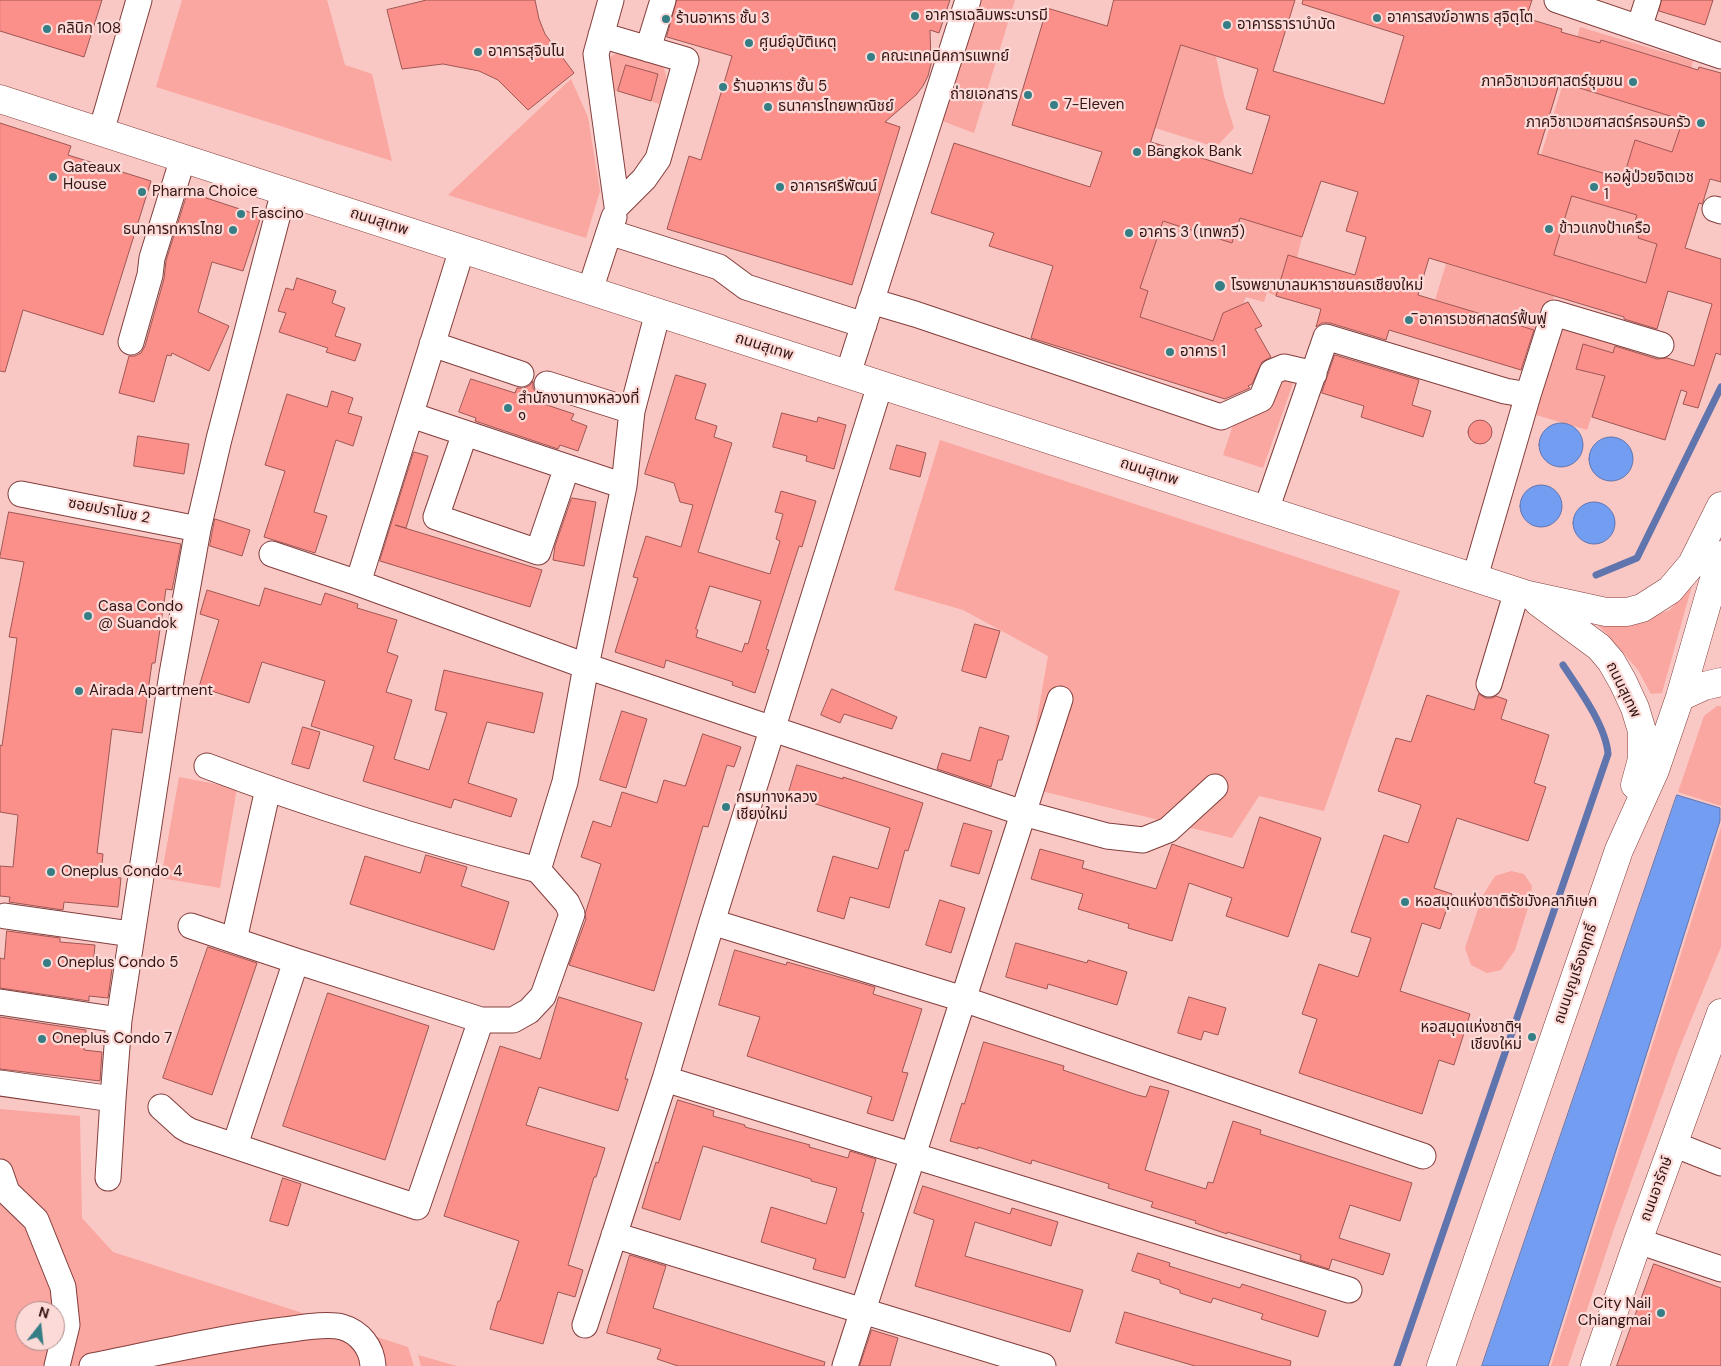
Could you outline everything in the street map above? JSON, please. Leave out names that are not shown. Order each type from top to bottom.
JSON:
[{"type":"main road","name":"ถนนสุเทพ","points":[[0,99],[1523,593],[1606,612],[1627,612],[1642,608],[1670,590],[1692,564],[1721,506]]},
{"type":"main road","name":"ถนนบุญเรืองฤทธิ์","points":[[1441,1366],[1619,850],[1655,770],[1680,697],[1721,555]]},
{"type":"main road","name":"ถนนสุเทพ","points":[[1523,593],[1599,647],[1611,661],[1635,708],[1642,731],[1642,759],[1619,850]]},
{"type":"main road","points":[[1704,617],[1713,636],[1721,643]]},
{"type":"main road","points":[[1680,697],[1704,686],[1721,682]]},
{"type":"main road","name":"ถนนอารักษ์","points":[[1595,1366],[1673,1144],[1713,1058],[1721,1013]]},
{"type":"street","points":[[101,132],[139,0]]},
{"type":"street","points":[[590,290],[617,206],[596,54],[611,0]]},
{"type":"street","points":[[648,49],[663,0]]},
{"type":"street","points":[[848,374],[920,150],[917,110],[934,60],[956,39],[968,0]]},
{"type":"street","points":[[1558,0],[1721,56]]},
{"type":"street","points":[[1639,28],[1648,0]]},
{"type":"street","points":[[601,35],[686,60],[658,159],[644,179],[617,206]]},
{"type":"street","points":[[131,342],[150,275],[152,258],[183,158]]},
{"type":"street","points":[[108,1178],[119,1020],[172,674],[198,529],[284,191]]},
{"type":"street","points":[[609,232],[719,267],[746,287],[864,325]]},
{"type":"street","points":[[358,583],[462,249]]},
{"type":"street","points":[[871,301],[915,314],[1221,417],[1260,399],[1272,372],[1284,367],[1314,374]]},
{"type":"street","points":[[538,870],[565,782],[586,666],[624,486],[632,411],[658,312]]},
{"type":"street","points":[[1475,577],[1554,313],[1661,345]]},
{"type":"street","points":[[1266,510],[1326,337],[1505,391],[1528,395]]},
{"type":"street","points":[[432,344],[521,374]]},
{"type":"street","points":[[547,384],[632,411]]},
{"type":"street","points":[[585,1325],[665,1079],[880,384]]},
{"type":"street","points":[[411,415],[624,486]]},
{"type":"street","points":[[465,433],[436,517],[538,552],[567,466]]},
{"type":"street","name":"ซอยปราโมช 2","points":[[20,494],[198,529]]},
{"type":"street","points":[[272,554],[358,583],[586,666],[1024,813],[1107,836],[1143,840],[1168,830],[1215,787]]},
{"type":"street","points":[[1488,684],[1523,593]]},
{"type":"street","points":[[845,1366],[1060,699]]},
{"type":"street","points":[[191,926],[481,1020],[513,1020],[529,1011],[543,996],[572,914],[567,903],[538,870],[454,849],[268,789],[207,766]]},
{"type":"street","points":[[234,940],[268,789]]},
{"type":"street","points":[[5,916],[131,934]]},
{"type":"street","points":[[712,922],[963,999],[1423,1156]]},
{"type":"street","points":[[235,1146],[296,961]]},
{"type":"street","points":[[0,1002],[119,1020]]},
{"type":"street","points":[[161,1107],[183,1128],[418,1207],[481,1020]]},
{"type":"street","points":[[665,1079],[1349,1290]]},
{"type":"street","points":[[0,1084],[113,1099]]},
{"type":"street","points":[[1673,1144],[1721,1163]]},
{"type":"street","points":[[0,1172],[7,1192],[36,1220],[63,1287],[67,1325],[57,1366]]},
{"type":"street","points":[[614,1235],[1043,1366]]},
{"type":"street","points":[[1638,1241],[1721,1269]]},
{"type":"street","points":[[92,1366],[237,1336],[317,1326],[342,1327],[357,1335],[368,1346],[373,1366]]},
{"type":"shaded area","points":[[182,0],[327,0],[345,65],[372,74],[392,161],[156,87]]},
{"type":"shaded area","points":[[977,0],[1015,0],[974,133],[937,119]]},
{"type":"shaded area","points":[[1580,27],[1693,61],[1690,73],[1683,65],[1602,40],[1599,46],[1577,39]]},
{"type":"shaded area","points":[[1180,45],[1216,56],[1224,96],[1234,128],[1216,147],[1155,128]]},
{"type":"shaded area","points":[[620,52],[661,63],[666,79],[659,104],[651,101],[658,74],[626,65],[618,91],[612,90],[607,64],[611,56]]},
{"type":"shaded area","points":[[1565,77],[1571,86],[1683,120],[1681,127],[1697,131],[1689,157],[1635,141],[1623,179],[1541,155]]},
{"type":"shaded area","points":[[571,79],[588,117],[600,191],[586,238],[448,195]]},
{"type":"shaded area","points":[[1553,190],[1637,215],[1632,230],[1640,232],[1638,238],[1684,252],[1672,291],[1512,243],[1514,237],[1556,249],[1565,217]]},
{"type":"shaded area","points":[[1168,204],[1232,243],[1240,218],[1302,237],[1297,258],[1288,256],[1276,296],[1267,292],[1264,302],[1246,297],[1243,304],[1223,313],[1213,341],[1140,317],[1148,291],[1133,286],[1144,278]]},
{"type":"shaded area","points":[[1446,264],[1554,296],[1542,332],[1435,300]]},
{"type":"shaded area","points":[[1562,325],[1617,342],[1587,430],[1536,415]]},
{"type":"shaded area","points":[[1276,376],[1295,378],[1263,468],[1223,455],[1234,422]]},
{"type":"shaded area","points":[[940,440],[1400,591],[1324,811],[1259,796],[1232,838],[1025,787],[1048,656],[963,610],[894,590]]},
{"type":"shaded area","points":[[1693,582],[1662,693],[1651,694],[1638,670],[1606,633],[1592,620],[1633,623],[1670,610]]},
{"type":"shaded area","points":[[1717,706],[1721,706],[1721,806],[1678,792],[1704,716]]},
{"type":"shaded area","points":[[179,777],[237,788],[220,888],[161,878]]},
{"type":"shaded area","points":[[1721,827],[1721,947],[1679,1049],[1614,1229],[1568,1366],[1551,1366]]},
{"type":"shaded area","points":[[1511,871],[1524,874],[1532,886],[1531,898],[1515,950],[1501,970],[1487,973],[1471,965],[1465,948],[1482,897],[1495,876]]},
{"type":"shaded area","points":[[0,1109],[80,1116],[82,1218],[113,1252],[408,1347],[414,1366],[0,1366]]},
{"type":"shaded area","points":[[418,1355],[457,1366],[421,1366]]},
{"type":"water","points":[[1565,423],[1577,429],[1582,436],[1582,454],[1577,461],[1570,466],[1557,467],[1549,464],[1542,457],[1539,441],[1542,433],[1549,426]]},
{"type":"water","points":[[1611,437],[1623,441],[1629,447],[1633,459],[1629,471],[1623,477],[1611,481],[1599,477],[1593,471],[1589,459],[1593,447],[1599,441]]},
{"type":"water","points":[[1545,485],[1553,488],[1559,494],[1562,506],[1559,518],[1553,524],[1537,527],[1529,524],[1523,518],[1520,502],[1523,494],[1529,488]]},
{"type":"water","points":[[1598,502],[1606,505],[1612,511],[1615,523],[1612,535],[1606,541],[1590,544],[1582,541],[1576,535],[1573,519],[1576,511],[1582,505]]},
{"type":"water","points":[[1677,795],[1720,808],[1720,821],[1548,1366],[1482,1366]]},
{"type":"building","name":"คลินิก 108","points":[[0,0],[102,0],[84,57],[0,31]]},
{"type":"building","name":"อาคารสุจินโน","points":[[427,0],[535,0],[539,19],[545,34],[574,73],[528,110],[498,80],[479,71],[443,64],[402,69],[387,10]]},
{"type":"building","points":[[677,0],[950,0],[939,33],[930,30],[931,64],[923,86],[916,95],[885,122],[900,127],[852,285],[667,229],[689,156],[701,160],[732,56],[667,37]]},
{"type":"building","points":[[1114,0],[1295,0],[1273,71],[1384,104],[1404,36],[1302,4],[1303,0],[1532,0],[1526,18],[1562,29],[1561,32],[1600,43],[1601,40],[1698,70],[1699,67],[1721,73],[1721,182],[1710,179],[1703,202],[1702,204],[1699,203],[1685,248],[1721,259],[1721,355],[1716,353],[1698,408],[1683,404],[1687,392],[1681,390],[1665,440],[1592,417],[1605,376],[1576,369],[1583,344],[1613,353],[1615,346],[1657,359],[1667,358],[1694,366],[1712,304],[1668,291],[1657,329],[1624,319],[1624,317],[1429,258],[1418,295],[1534,330],[1521,370],[1389,330],[1386,340],[1330,323],[1322,323],[1316,327],[1321,309],[1276,296],[1288,255],[1355,275],[1366,237],[1346,231],[1358,192],[1321,181],[1302,237],[1240,218],[1232,243],[1163,221],[1140,288],[1148,291],[1140,317],[1213,341],[1223,313],[1248,302],[1262,326],[1255,329],[1271,357],[1262,362],[1252,384],[1248,386],[1250,388],[1225,399],[1031,338],[1053,266],[989,246],[994,233],[931,213],[954,143],[1090,187],[1102,152],[1012,125],[1047,8],[1107,26]],"holes":[[[1181,45],[1258,69],[1246,109],[1270,116],[1252,174],[1151,142]],[[1560,82],[1683,120],[1672,152],[1635,140],[1623,179],[1538,154]],[[1572,196],[1637,215],[1632,230],[1640,232],[1638,238],[1657,244],[1646,283],[1554,255]]]},
{"type":"building","points":[[1662,0],[1713,0],[1705,25],[1659,11]]},
{"type":"building","points":[[626,65],[658,74],[651,101],[618,91]]},
{"type":"building","points":[[0,123],[71,146],[68,155],[151,181],[103,335],[23,310],[5,372],[0,371]]},
{"type":"building","points":[[188,192],[261,216],[243,271],[212,262],[198,312],[229,326],[209,371],[172,353],[171,356],[167,355],[154,402],[119,393],[129,356],[141,353],[145,346],[164,279],[166,261]]},
{"type":"building","points":[[297,278],[336,291],[332,303],[345,308],[335,336],[361,344],[355,361],[326,352],[328,348],[279,332],[286,313],[278,311],[286,288],[293,290]]},
{"type":"building","points":[[1335,355],[1419,380],[1412,405],[1431,411],[1423,437],[1361,417],[1364,406],[1322,393]]},
{"type":"building","points":[[676,375],[706,384],[695,419],[717,426],[714,437],[732,443],[698,552],[770,574],[780,541],[776,539],[783,514],[775,512],[781,491],[816,501],[802,547],[799,546],[766,649],[769,650],[755,693],[732,685],[733,682],[666,660],[664,668],[615,652],[638,578],[633,577],[646,536],[681,547],[693,505],[680,502],[674,483],[645,474]],"holes":[[[710,586],[761,601],[748,644],[745,643],[742,652],[696,637],[698,630],[696,629]]]},
{"type":"building","name":"สำนักงานทางหลวงที่ ๑","points":[[471,379],[515,393],[517,388],[524,388],[533,381],[533,388],[543,398],[541,403],[574,414],[571,420],[587,426],[578,451],[560,445],[558,449],[475,421],[476,418],[459,412]]},
{"type":"building","points":[[332,391],[353,398],[348,413],[362,417],[353,446],[336,440],[314,512],[327,516],[315,553],[264,537],[285,471],[265,465],[287,394],[327,407]]},
{"type":"building","points":[[782,413],[817,422],[818,417],[846,425],[834,469],[806,461],[807,456],[773,447]]},
{"type":"building","points":[[1480,420],[1488,424],[1492,432],[1488,440],[1480,444],[1472,440],[1468,432],[1472,424]]},
{"type":"building","points":[[138,436],[189,444],[184,474],[134,466]]},
{"type":"building","points":[[897,445],[926,453],[920,477],[890,469]]},
{"type":"building","points":[[414,452],[428,456],[406,528],[395,525],[542,570],[530,607],[380,561]]},
{"type":"building","points":[[572,498],[596,502],[584,566],[553,560],[555,546]]},
{"type":"building","points":[[9,512],[181,544],[172,590],[166,589],[155,663],[152,663],[142,733],[112,729],[97,853],[103,854],[101,876],[121,878],[118,907],[64,902],[63,910],[9,902],[10,897],[0,896],[0,866],[13,867],[18,815],[0,812],[0,745],[2,746],[17,638],[9,637],[24,562],[0,558]]},
{"type":"building","points":[[215,519],[250,530],[242,556],[210,546]]},
{"type":"building","points":[[265,588],[321,605],[325,593],[358,604],[357,608],[397,620],[387,652],[398,656],[386,692],[412,700],[394,759],[429,770],[447,713],[435,710],[444,670],[543,693],[534,733],[487,722],[468,783],[517,799],[511,817],[454,799],[451,808],[363,781],[374,746],[311,726],[325,681],[262,662],[249,703],[199,687],[219,620],[200,614],[207,590],[259,606]]},
{"type":"building","points":[[975,624],[1000,631],[986,678],[962,671]]},
{"type":"building","points":[[832,689],[897,717],[892,729],[844,714],[840,723],[821,715]]},
{"type":"building","name":"หอสมุดแห่งชาติรัชมังคลาภิเษก","points":[[1479,694],[1485,698],[1496,696],[1507,700],[1501,719],[1549,735],[1534,783],[1546,787],[1528,841],[1457,818],[1434,888],[1452,894],[1440,929],[1422,923],[1400,991],[1470,1014],[1454,1065],[1439,1060],[1422,1114],[1299,1073],[1317,1019],[1302,1014],[1319,964],[1358,977],[1371,938],[1351,932],[1384,835],[1408,843],[1421,805],[1378,791],[1396,738],[1411,742],[1427,695],[1474,710]]},
{"type":"building","points":[[622,711],[647,719],[626,788],[600,780]]},
{"type":"building","points":[[303,727],[320,732],[309,769],[292,764]]},
{"type":"building","points":[[980,727],[1009,736],[1002,760],[998,760],[991,787],[937,769],[942,753],[970,761]]},
{"type":"building","points":[[703,734],[741,747],[734,767],[727,765],[708,827],[703,826],[654,991],[569,965],[586,919],[585,914],[601,864],[581,857],[593,821],[611,827],[622,792],[657,803],[664,780],[685,786]]},
{"type":"building","points":[[797,765],[843,779],[843,777],[923,803],[908,851],[905,850],[889,908],[850,897],[844,919],[817,911],[833,856],[878,869],[890,828],[788,795]]},
{"type":"building","points":[[1260,817],[1321,838],[1288,937],[1226,916],[1232,898],[1189,883],[1172,941],[1128,928],[1129,924],[1078,909],[1083,894],[1031,879],[1040,849],[1084,861],[1082,868],[1156,889],[1172,844],[1243,868]]},
{"type":"building","points":[[964,823],[992,831],[979,874],[951,866]]},
{"type":"building","points":[[426,855],[467,867],[461,886],[509,902],[494,950],[350,904],[365,856],[420,873]]},
{"type":"building","points":[[940,900],[965,908],[951,953],[926,945]]},
{"type":"building","name":"Oneplus Condo 5","points":[[7,931],[60,938],[60,942],[95,945],[93,967],[112,969],[108,998],[89,996],[89,1001],[0,988],[0,958],[4,959]]},
{"type":"building","points":[[1016,943],[1087,963],[1088,960],[1127,972],[1117,1005],[1048,984],[1047,989],[1006,977]]},
{"type":"building","points":[[208,947],[257,963],[212,1095],[163,1078]]},
{"type":"building","points":[[735,950],[786,965],[787,962],[875,987],[873,994],[922,1009],[902,1072],[908,1073],[893,1121],[867,1113],[872,1097],[747,1056],[760,1017],[719,1005]]},
{"type":"building","points":[[328,993],[429,1026],[385,1160],[283,1126]]},
{"type":"building","points":[[559,997],[642,1023],[625,1079],[628,1079],[618,1111],[539,1087],[526,1125],[605,1148],[596,1177],[594,1177],[568,1265],[583,1270],[575,1297],[558,1292],[543,1344],[490,1329],[519,1241],[444,1216],[500,1046],[540,1059]]},
{"type":"building","points":[[1189,997],[1226,1008],[1218,1035],[1204,1031],[1201,1040],[1178,1033]]},
{"type":"building","name":"Oneplus Condo 7","points":[[0,1017],[86,1030],[84,1050],[102,1052],[100,1081],[0,1069]]},
{"type":"building","points":[[984,1042],[1064,1066],[1063,1070],[1137,1095],[1146,1097],[1150,1086],[1169,1091],[1145,1170],[1206,1189],[1208,1182],[1213,1183],[1233,1121],[1261,1130],[1260,1134],[1412,1183],[1400,1221],[1350,1205],[1339,1238],[1390,1254],[1383,1275],[1332,1259],[1329,1269],[1300,1260],[1301,1255],[1227,1232],[1227,1234],[1195,1223],[1196,1221],[1151,1207],[1153,1202],[1108,1188],[1109,1184],[1032,1160],[1031,1164],[978,1147],[978,1149],[950,1141]]},
{"type":"building","points":[[678,1100],[714,1111],[713,1116],[810,1145],[809,1147],[848,1158],[850,1151],[876,1159],[861,1212],[864,1213],[845,1278],[813,1269],[816,1259],[761,1242],[771,1207],[826,1224],[837,1188],[811,1181],[811,1179],[703,1146],[680,1220],[642,1208]]},
{"type":"building","points":[[283,1178],[301,1184],[288,1226],[270,1221]]},
{"type":"building","points":[[923,1186],[1010,1214],[1012,1208],[1058,1222],[1051,1246],[975,1222],[965,1256],[1083,1290],[1070,1332],[915,1286],[934,1220],[914,1213]]},
{"type":"building","points":[[1138,1253],[1170,1263],[1169,1266],[1240,1288],[1242,1284],[1326,1311],[1318,1337],[1261,1319],[1263,1314],[1213,1298],[1211,1303],[1180,1293],[1180,1290],[1160,1283],[1160,1280],[1132,1271]]},
{"type":"building","points":[[630,1255],[666,1266],[653,1308],[825,1362],[824,1366],[678,1366],[657,1359],[661,1349],[607,1333]]},
{"type":"building","points":[[1654,1264],[1721,1288],[1721,1366],[1617,1366]]},
{"type":"building","points":[[1125,1312],[1291,1361],[1290,1366],[1195,1366],[1116,1343]]},
{"type":"building","points":[[872,1330],[898,1338],[890,1366],[860,1366]]},
{"type":"waterway","points":[[1596,575],[1637,558],[1721,387]]},
{"type":"waterway","points":[[1397,1366],[1608,754],[1597,720],[1584,696],[1563,665]]},
{"type":"place","name":"อาคารเฉลิมพระบารมี","points":[[915,16]]},
{"type":"place","name":"อาคารสงฆ์อาพาธ สุจิตฺโต","points":[[1377,18]]},
{"type":"place","name":"ร้านอาหาร ชั้น 3","points":[[666,19]]},
{"type":"place","name":"อาคารธาราบำบัด","points":[[1227,25]]},
{"type":"place","name":"คลินิก 108","points":[[47,29]]},
{"type":"place","name":"ศูนย์อุบัติเหตุ","points":[[749,43]]},
{"type":"place","name":"อาคารสุจินโน","points":[[478,52]]},
{"type":"place","name":"คณะเทคนิคการแพทย์","points":[[871,57]]},
{"type":"place","name":"ภาควิชาเวชศาสตร์ชุมชน","points":[[1633,82]]},
{"type":"place","name":"ร้านอาหาร ชั้น 5","points":[[723,87]]},
{"type":"place","name":"ถ่ายเอกสาร","points":[[1028,95]]},
{"type":"place","name":"7-Eleven","points":[[1054,105]]},
{"type":"place","name":"ธนาคารไทยพาณิชย์","points":[[768,107]]},
{"type":"place","name":"ภาควิชาเวชศาสตร์ครอบครัว","points":[[1701,123]]},
{"type":"place","name":"Bangkok Bank","points":[[1137,152]]},
{"type":"place","name":"Gateaux House","points":[[53,177]]},
{"type":"place","name":"อาคารศรีพัฒน์","points":[[780,187]]},
{"type":"place","name":"หอผู้ป่วยจิตเวช 1","points":[[1594,187]]},
{"type":"place","name":"Pharma Choice","points":[[142,192]]},
{"type":"place","name":"Fascino","points":[[241,214]]},
{"type":"place","name":"ข้าวแกงป้าเครือ","points":[[1549,229]]},
{"type":"place","name":"ธนาคารทหารไทย","points":[[233,230]]},
{"type":"place","name":"อาคาร 3 (เทพกวี)","points":[[1129,233]]},
{"type":"place","name":"โรงพยาบาลมหาราชนครเชียงใหม่","points":[[1220,286]]},
{"type":"place","name":"ิอาคารเวชศาสตร์ฟื้นฟู","points":[[1409,320]]},
{"type":"place","name":"อาคาร 1","points":[[1170,352]]},
{"type":"place","name":"สำนักงานทางหลวงที่ ๑","points":[[508,408]]},
{"type":"place","name":"Casa Condo @ Suandok","points":[[88,616]]},
{"type":"place","name":"Airada Apartment","points":[[79,691]]},
{"type":"place","name":"กรมทางหลวง เชียงใหม่","points":[[726,807]]},
{"type":"place","name":"Oneplus Condo 4","points":[[51,872]]},
{"type":"place","name":"หอสมุดแห่งชาติรัชมังคลาภิเษก","points":[[1405,902]]},
{"type":"place","name":"Oneplus Condo 5","points":[[47,963]]},
{"type":"place","name":"หอสมุดแห่งชาติฯ เชียงใหม่","points":[[1532,1037]]},
{"type":"place","name":"Oneplus Condo 7","points":[[42,1039]]},
{"type":"place","name":"City Nail Chiangmai","points":[[1661,1313]]}]
